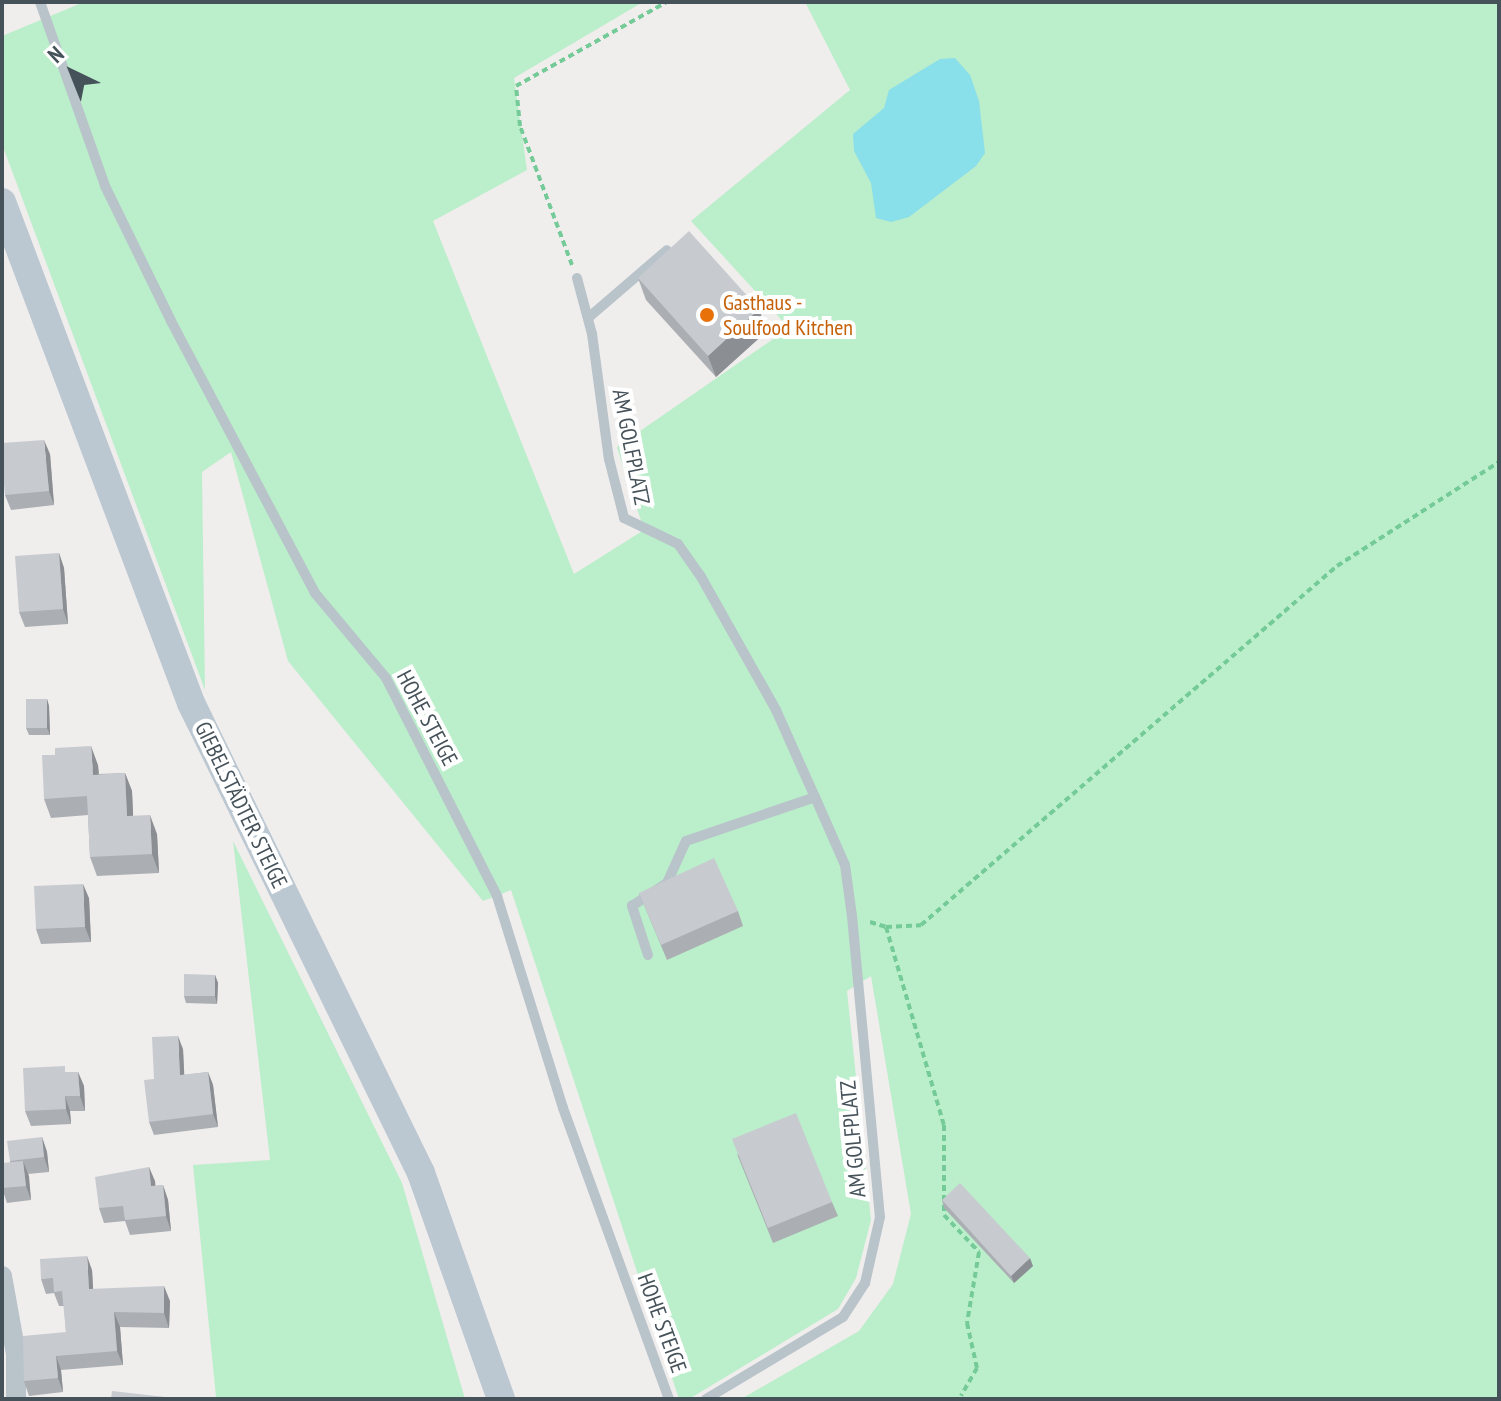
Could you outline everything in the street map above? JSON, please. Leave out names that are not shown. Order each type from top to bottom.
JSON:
[{"type":"main road","name":"GIEBELSTÄDTER STEIGE","points":[[2,202],[191,703],[421,1173],[501,1399]]},
{"type":"street","points":[[2,1276],[16,1354],[16,1399]]},
{"type":"lane","name":"HOHE STEIGE","points":[[40,2],[105,186],[171,321],[315,593],[386,678],[497,896],[563,1108],[669,1399]]},
{"type":"lane","points":[[588,318],[667,250]]},
{"type":"lane","name":"AM GOLFPLATZ","points":[[577,278],[588,318],[609,459],[624,518],[678,544],[700,575],[776,710],[815,797],[845,865],[852,916],[880,1217],[865,1283],[843,1317],[706,1399]]},
{"type":"lane","points":[[648,955],[632,906],[667,883],[686,841],[815,797]]},
{"type":"path","points":[[577,278],[520,126],[516,86],[667,2]]},
{"type":"path","points":[[852,916],[886,927],[921,925],[1337,566],[1499,462]]},
{"type":"path","points":[[886,927],[944,1125],[944,1215],[979,1252],[967,1323],[977,1368],[961,1396]]},
{"type":"green space","points":[[84,2],[643,2],[514,78],[527,170],[433,221],[574,574],[644,530],[617,447],[789,328],[691,221],[850,90],[805,2],[1499,2],[1499,1399],[741,1399],[859,1331],[893,1284],[911,1214],[871,976],[847,991],[871,1220],[856,1278],[838,1309],[689,1399],[679,1399],[511,890],[483,901],[288,661],[231,452],[202,472],[205,690],[2,144],[2,36]]},
{"type":"green space","points":[[233,841],[402,1183],[465,1399],[216,1397],[193,1165],[270,1160]]},
{"type":"water","points":[[955,58],[970,75],[979,101],[985,153],[976,166],[909,217],[891,222],[876,218],[871,183],[854,151],[853,134],[884,108],[889,90],[940,59]]},
{"type":"building","name":"Gasthaus - Soulfood Kitchen","points":[[689,231],[759,309],[708,356],[638,278]]},
{"type":"building","points":[[44,440],[49,491],[5,495],[2,443]]},
{"type":"building","points":[[59,553],[63,609],[19,612],[15,556]]},
{"type":"building","points":[[26,699],[47,699],[47,728],[26,728]]},
{"type":"building","points":[[91,746],[93,775],[125,773],[127,816],[150,815],[152,854],[90,857],[87,796],[44,799],[42,755],[55,755],[55,748]]},
{"type":"building","points":[[714,858],[738,911],[661,945],[639,893]]},
{"type":"building","points":[[83,884],[85,927],[36,929],[34,886]]},
{"type":"building","points":[[184,974],[215,975],[215,996],[184,996]]},
{"type":"building","points":[[178,1036],[180,1075],[208,1072],[213,1114],[149,1122],[144,1080],[154,1079],[152,1037]]},
{"type":"building","points":[[65,1066],[65,1072],[78,1072],[80,1096],[65,1096],[66,1109],[25,1111],[23,1068]]},
{"type":"building","points":[[796,1113],[832,1202],[768,1228],[732,1139]]},
{"type":"building","points":[[42,1137],[44,1157],[10,1161],[7,1141]]},
{"type":"building","points":[[23,1161],[26,1186],[2,1188],[2,1163]]},
{"type":"building","points":[[149,1167],[151,1186],[163,1185],[166,1216],[125,1220],[123,1206],[99,1208],[95,1177]]},
{"type":"building","points":[[960,1183],[1030,1258],[1011,1276],[942,1200]]},
{"type":"building","points":[[87,1256],[89,1289],[164,1286],[164,1313],[114,1312],[117,1351],[56,1356],[58,1378],[24,1381],[23,1336],[66,1332],[62,1291],[54,1292],[53,1278],[41,1279],[40,1259]]},
{"type":"building","points":[[112,1391],[165,1397],[165,1399],[111,1399]]},
{"type":"place","name":"Gasthaus - Soulfood Kitchen","points":[[707,315]]}]
